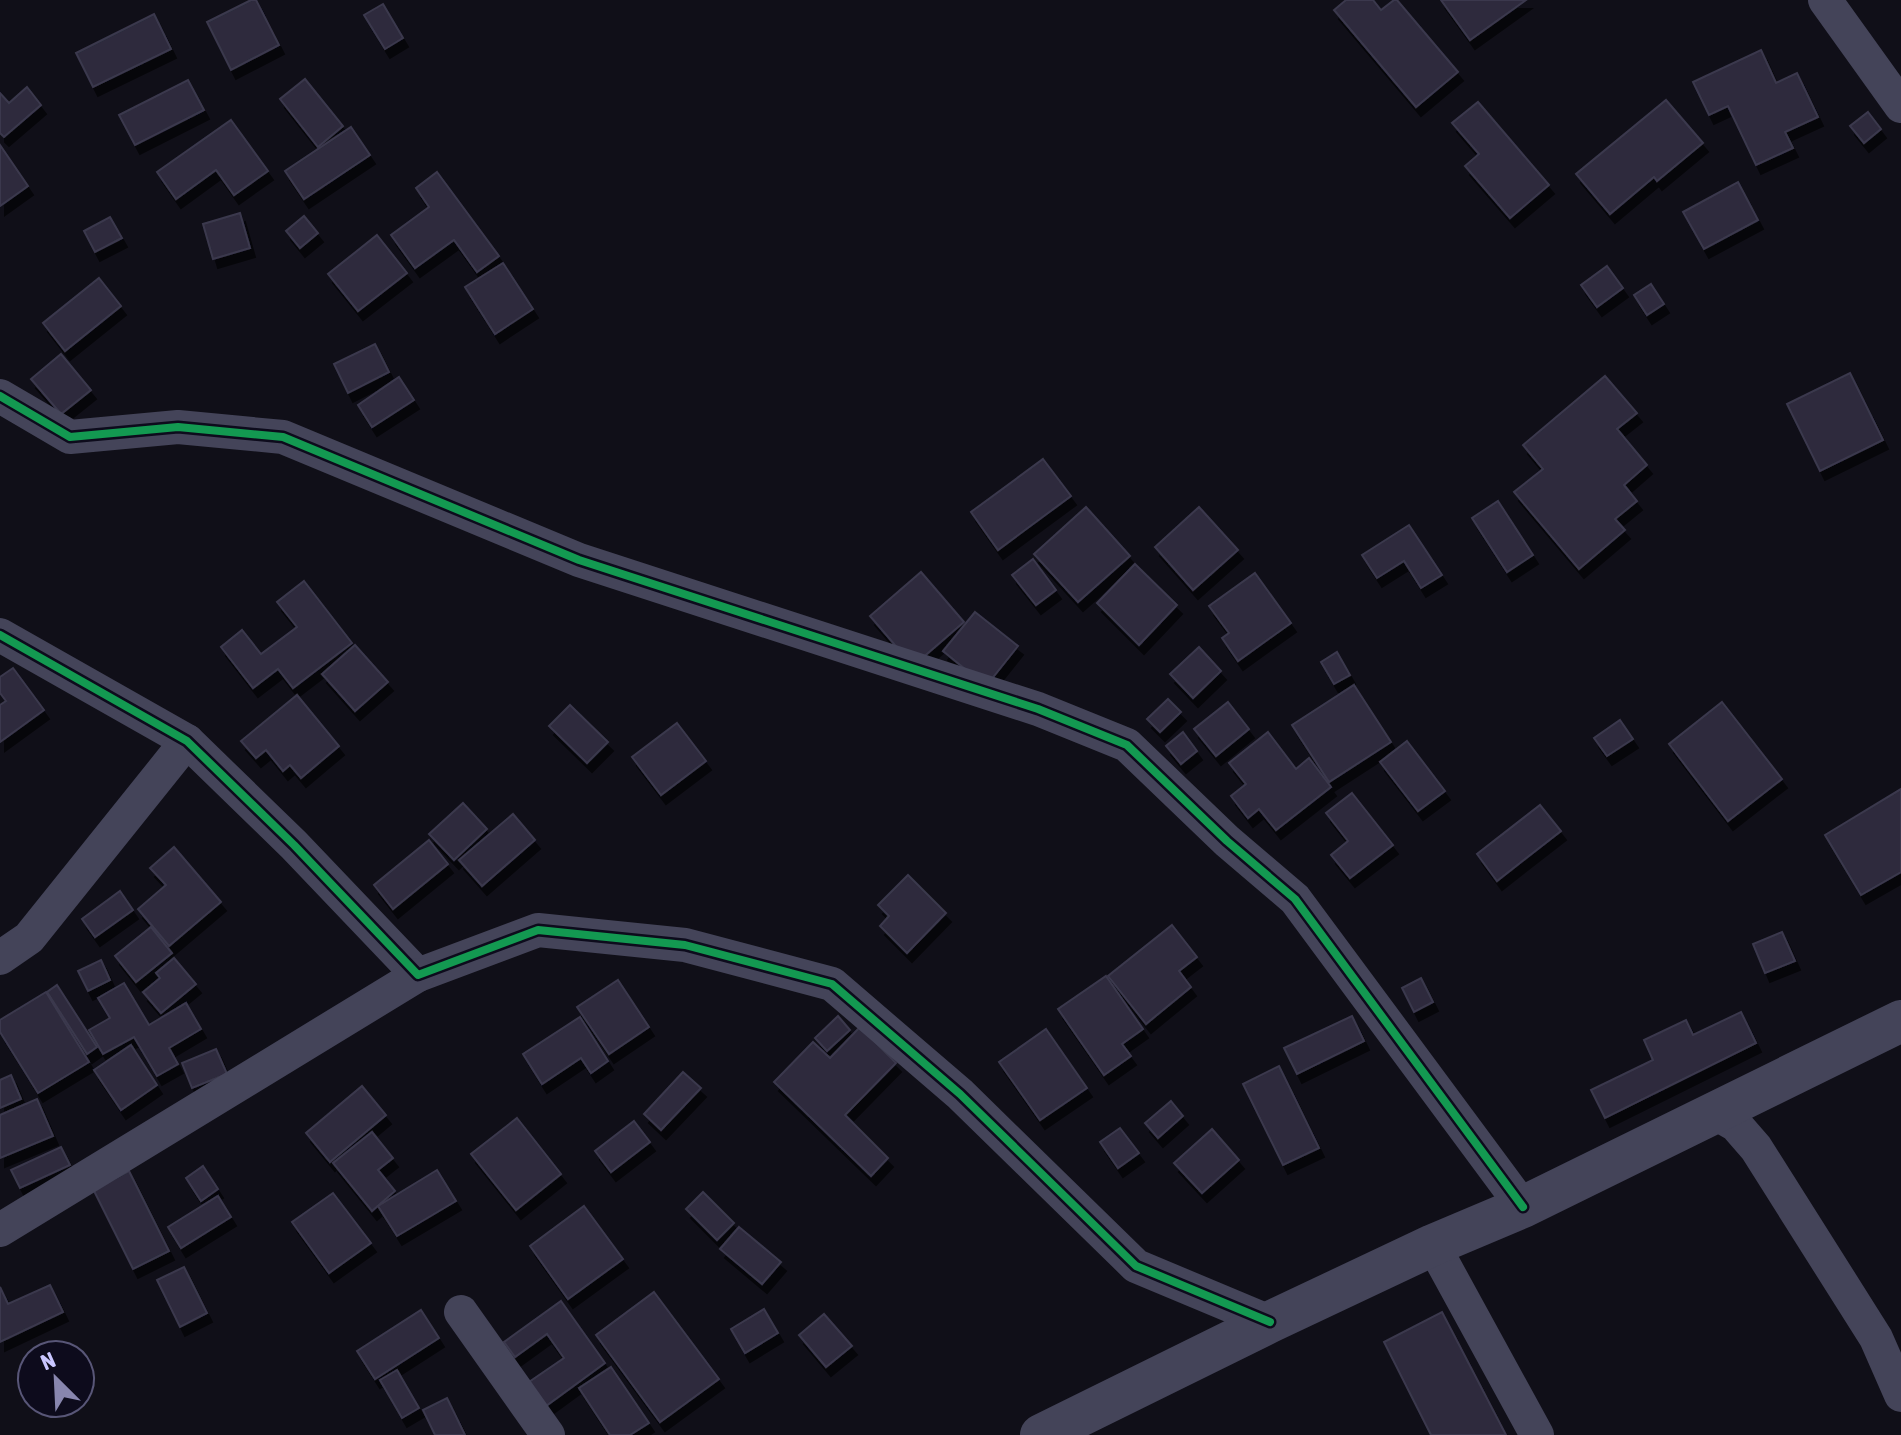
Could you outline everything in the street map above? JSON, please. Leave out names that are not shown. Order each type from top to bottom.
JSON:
[{"type":"street","points":[[1834,3],[1901,106]]},
{"type":"street","points":[[0,396],[70,437],[178,427],[283,437],[579,560],[1038,709],[1127,745],[1227,841],[1295,899],[1523,1207]]},
{"type":"street","points":[[0,635],[187,741],[294,845],[418,975]]},
{"type":"street","points":[[0,958],[29,938],[187,741]]},
{"type":"street","points":[[0,1230],[418,975],[538,930],[685,945],[832,984],[960,1094],[1136,1266],[1270,1322]]},
{"type":"street","points":[[1041,1435],[1270,1322],[1433,1245],[1523,1207],[1717,1114],[1901,1021]]},
{"type":"street","points":[[1717,1114],[1736,1125],[1756,1148],[1876,1338],[1901,1395]]},
{"type":"street","points":[[1433,1245],[1537,1435]]},
{"type":"street","points":[[461,1312],[548,1435]]},
{"type":"building","points":[[256,0],[279,45],[231,70],[207,22]]},
{"type":"building","points":[[1346,0],[1373,0],[1381,10],[1397,0],[1458,72],[1416,107],[1334,10]]},
{"type":"building","points":[[1441,0],[1526,0],[1470,40]]},
{"type":"building","points":[[383,4],[403,38],[385,49],[364,15]]},
{"type":"building","points":[[154,14],[171,49],[93,87],[76,53]]},
{"type":"building","points":[[1761,50],[1776,83],[1797,73],[1818,117],[1785,132],[1793,148],[1756,165],[1728,106],[1709,115],[1693,82]]},
{"type":"building","points":[[305,79],[343,126],[318,147],[280,99]]},
{"type":"building","points":[[188,80],[204,110],[135,145],[119,115]]},
{"type":"building","points":[[27,87],[41,105],[4,137],[0,133],[0,93],[9,103]]},
{"type":"building","points":[[1666,100],[1703,143],[1657,181],[1654,177],[1610,214],[1576,174]]},
{"type":"building","points":[[1478,102],[1549,185],[1510,218],[1465,166],[1479,154],[1452,123]]},
{"type":"building","points":[[1868,112],[1881,129],[1864,143],[1850,126]]},
{"type":"building","points":[[231,120],[268,171],[234,195],[216,170],[176,199],[157,172]]},
{"type":"building","points":[[351,127],[370,155],[304,199],[285,171]]},
{"type":"building","points":[[0,145],[28,186],[0,206]]},
{"type":"building","points":[[437,172],[499,256],[477,272],[454,240],[415,268],[391,235],[429,207],[416,188]]},
{"type":"building","points":[[1738,182],[1758,220],[1704,249],[1683,212]]},
{"type":"building","points":[[240,213],[250,248],[213,259],[203,224]]},
{"type":"building","points":[[304,216],[318,233],[300,248],[286,231]]},
{"type":"building","points":[[110,217],[122,238],[95,252],[84,231]]},
{"type":"building","points":[[377,235],[407,273],[358,311],[328,274]]},
{"type":"building","points":[[503,263],[533,309],[495,334],[465,287]]},
{"type":"building","points":[[1607,266],[1623,288],[1597,307],[1581,285]]},
{"type":"building","points":[[99,278],[121,306],[65,351],[43,323]]},
{"type":"building","points":[[1651,284],[1664,304],[1647,315],[1634,295]]},
{"type":"building","points":[[375,344],[389,372],[348,393],[334,364]]},
{"type":"building","points":[[61,354],[91,390],[61,414],[31,379]]},
{"type":"building","points":[[1850,373],[1883,440],[1820,471],[1787,404]]},
{"type":"building","points":[[1605,376],[1637,413],[1617,429],[1647,465],[1624,485],[1637,501],[1615,519],[1625,530],[1579,569],[1514,492],[1543,469],[1523,445]]},
{"type":"building","points":[[399,377],[414,400],[372,427],[358,405]]},
{"type":"building","points":[[1043,459],[1071,496],[998,550],[971,512]]},
{"type":"building","points":[[1498,501],[1533,555],[1507,572],[1472,518]]},
{"type":"building","points":[[1086,507],[1130,556],[1078,602],[1034,554]]},
{"type":"building","points":[[1199,507],[1238,550],[1193,590],[1155,547]]},
{"type":"building","points":[[1409,525],[1442,575],[1421,588],[1404,561],[1377,578],[1362,555]]},
{"type":"building","points":[[1033,559],[1056,590],[1036,605],[1012,575]]},
{"type":"building","points":[[1135,564],[1177,605],[1139,645],[1097,603]]},
{"type":"building","points":[[921,572],[964,622],[913,666],[870,616]]},
{"type":"building","points":[[1255,573],[1291,623],[1238,661],[1222,638],[1229,633],[1209,606]]},
{"type":"building","points":[[304,581],[352,643],[293,688],[278,669],[253,688],[221,647],[242,630],[261,654],[297,627],[277,602]]},
{"type":"building","points":[[975,612],[1018,646],[986,686],[943,651]]},
{"type":"building","points":[[355,645],[388,682],[355,711],[322,674]]},
{"type":"building","points":[[1199,647],[1221,671],[1193,698],[1170,674]]},
{"type":"building","points":[[1337,652],[1350,675],[1334,684],[1321,662]]},
{"type":"building","points":[[13,668],[44,710],[0,742],[0,705],[6,701],[0,693],[0,677]]},
{"type":"building","points":[[1354,685],[1391,742],[1329,782],[1292,725]]},
{"type":"building","points":[[297,695],[339,746],[301,778],[290,765],[283,771],[266,750],[256,758],[241,741]]},
{"type":"building","points":[[1168,699],[1181,712],[1160,732],[1147,719]]},
{"type":"building","points":[[1228,702],[1249,729],[1216,756],[1194,729]]},
{"type":"building","points":[[1722,702],[1782,779],[1728,821],[1669,744]]},
{"type":"building","points":[[570,705],[608,742],[587,763],[549,726]]},
{"type":"building","points":[[1620,720],[1633,739],[1607,756],[1594,738]]},
{"type":"building","points":[[677,723],[706,761],[661,795],[632,757]]},
{"type":"building","points":[[1183,732],[1197,751],[1181,764],[1166,746]]},
{"type":"building","points":[[1268,732],[1296,769],[1309,758],[1331,787],[1276,830],[1259,809],[1248,818],[1231,796],[1246,784],[1229,763]]},
{"type":"building","points":[[1407,741],[1445,791],[1418,811],[1380,762]]},
{"type":"building","points":[[1901,789],[1901,872],[1861,895],[1825,835]]},
{"type":"building","points":[[1352,793],[1393,845],[1350,878],[1331,855],[1348,841],[1326,813]]},
{"type":"building","points":[[463,803],[487,829],[454,860],[429,834]]},
{"type":"building","points":[[1540,805],[1561,831],[1497,881],[1477,854]]},
{"type":"building","points":[[513,814],[535,840],[482,886],[459,860]]},
{"type":"building","points":[[429,840],[448,864],[393,909],[374,885]]},
{"type":"building","points":[[174,847],[221,902],[169,946],[138,909],[166,885],[150,868]]},
{"type":"building","points":[[908,875],[946,913],[907,953],[880,926],[889,916],[878,905]]},
{"type":"building","points":[[120,891],[133,910],[95,937],[82,919]]},
{"type":"building","points":[[1172,925],[1197,957],[1179,971],[1191,987],[1146,1024],[1108,976]]},
{"type":"building","points":[[151,927],[172,953],[136,982],[115,956]]},
{"type":"building","points":[[1782,932],[1795,961],[1765,973],[1753,944]]},
{"type":"building","points":[[174,958],[196,984],[161,1013],[143,992],[160,978],[156,973]]},
{"type":"building","points":[[101,960],[110,980],[88,991],[78,971]]},
{"type":"building","points":[[1106,976],[1143,1029],[1122,1044],[1131,1056],[1104,1075],[1058,1009]]},
{"type":"building","points":[[1421,978],[1433,1002],[1414,1012],[1402,988]]},
{"type":"building","points":[[618,980],[649,1027],[609,1054],[577,1007]]},
{"type":"building","points":[[124,983],[149,1025],[186,1003],[201,1029],[169,1048],[178,1064],[157,1076],[134,1037],[103,1054],[89,1030],[110,1018],[98,998]]},
{"type":"building","points":[[57,985],[97,1047],[87,1054],[47,992]]},
{"type":"building","points":[[46,992],[89,1062],[38,1093],[0,1032],[0,1020]]},
{"type":"building","points":[[1741,1012],[1756,1043],[1605,1118],[1591,1090],[1653,1060],[1644,1040],[1686,1020],[1693,1035]]},
{"type":"building","points":[[838,1016],[850,1030],[827,1051],[815,1038]]},
{"type":"building","points":[[1352,1016],[1364,1041],[1297,1074],[1284,1048]]},
{"type":"building","points":[[580,1017],[608,1061],[591,1073],[581,1058],[542,1084],[523,1054]]},
{"type":"building","points":[[860,1027],[896,1063],[845,1115],[888,1158],[871,1176],[774,1082],[813,1042],[830,1058]]},
{"type":"building","points":[[1046,1029],[1087,1088],[1040,1120],[999,1062]]},
{"type":"building","points":[[131,1045],[157,1085],[121,1110],[94,1070]]},
{"type":"building","points":[[216,1049],[227,1074],[192,1088],[182,1063]]},
{"type":"building","points":[[1279,1066],[1319,1148],[1283,1165],[1243,1084]]},
{"type":"building","points":[[683,1072],[701,1088],[661,1130],[644,1114]]},
{"type":"building","points":[[11,1075],[21,1099],[0,1108],[0,1080]]},
{"type":"building","points":[[362,1086],[386,1115],[330,1162],[306,1133]]},
{"type":"building","points":[[37,1099],[53,1136],[0,1158],[0,1115]]},
{"type":"building","points":[[1171,1101],[1183,1116],[1158,1138],[1145,1123]]},
{"type":"building","points":[[517,1118],[561,1174],[516,1210],[471,1154]]},
{"type":"building","points":[[634,1121],[650,1142],[611,1172],[595,1151]]},
{"type":"building","points":[[1120,1128],[1139,1153],[1118,1168],[1100,1142]]},
{"type":"building","points":[[1212,1129],[1239,1160],[1202,1193],[1174,1163]]},
{"type":"building","points":[[372,1132],[393,1158],[378,1170],[395,1191],[372,1211],[333,1163]]},
{"type":"building","points":[[61,1147],[70,1165],[20,1188],[11,1170]]},
{"type":"building","points":[[203,1166],[218,1189],[201,1201],[186,1178]]},
{"type":"building","points":[[437,1170],[456,1201],[397,1236],[378,1206]]},
{"type":"building","points":[[129,1171],[169,1251],[133,1269],[93,1189]]},
{"type":"building","points":[[703,1192],[734,1223],[717,1240],[686,1209]]},
{"type":"building","points":[[333,1193],[371,1243],[329,1273],[292,1222]]},
{"type":"building","points":[[218,1196],[231,1217],[181,1248],[168,1227]]},
{"type":"building","points":[[584,1206],[623,1259],[568,1299],[530,1246]]},
{"type":"building","points":[[739,1227],[781,1262],[762,1284],[720,1249]]},
{"type":"building","points":[[184,1267],[207,1313],[180,1327],[157,1280]]},
{"type":"building","points":[[50,1285],[63,1312],[0,1342],[0,1287],[8,1304]]},
{"type":"building","points":[[654,1292],[719,1379],[660,1422],[596,1335]]},
{"type":"building","points":[[561,1301],[605,1363],[546,1406],[529,1382],[564,1358],[547,1334],[515,1357],[504,1342]]},
{"type":"building","points":[[764,1309],[778,1333],[745,1353],[731,1329]]},
{"type":"building","points":[[421,1310],[439,1338],[375,1379],[357,1351]]},
{"type":"building","points":[[1442,1312],[1506,1435],[1431,1435],[1384,1342]]},
{"type":"building","points":[[824,1314],[852,1346],[826,1367],[799,1335]]},
{"type":"building","points":[[611,1367],[649,1423],[630,1435],[610,1435],[579,1388]]},
{"type":"building","points":[[397,1370],[419,1408],[402,1418],[380,1380]]},
{"type":"building","points":[[447,1398],[465,1435],[435,1435],[423,1410]]},
{"type":"cycle path","points":[[0,396],[70,437],[178,427],[283,437],[579,560],[1038,709],[1127,745],[1227,841],[1295,899],[1523,1207]]},
{"type":"cycle path","points":[[0,635],[187,741],[294,845],[418,975],[538,930],[685,945],[832,984],[960,1094],[1136,1266],[1270,1322]]}]
